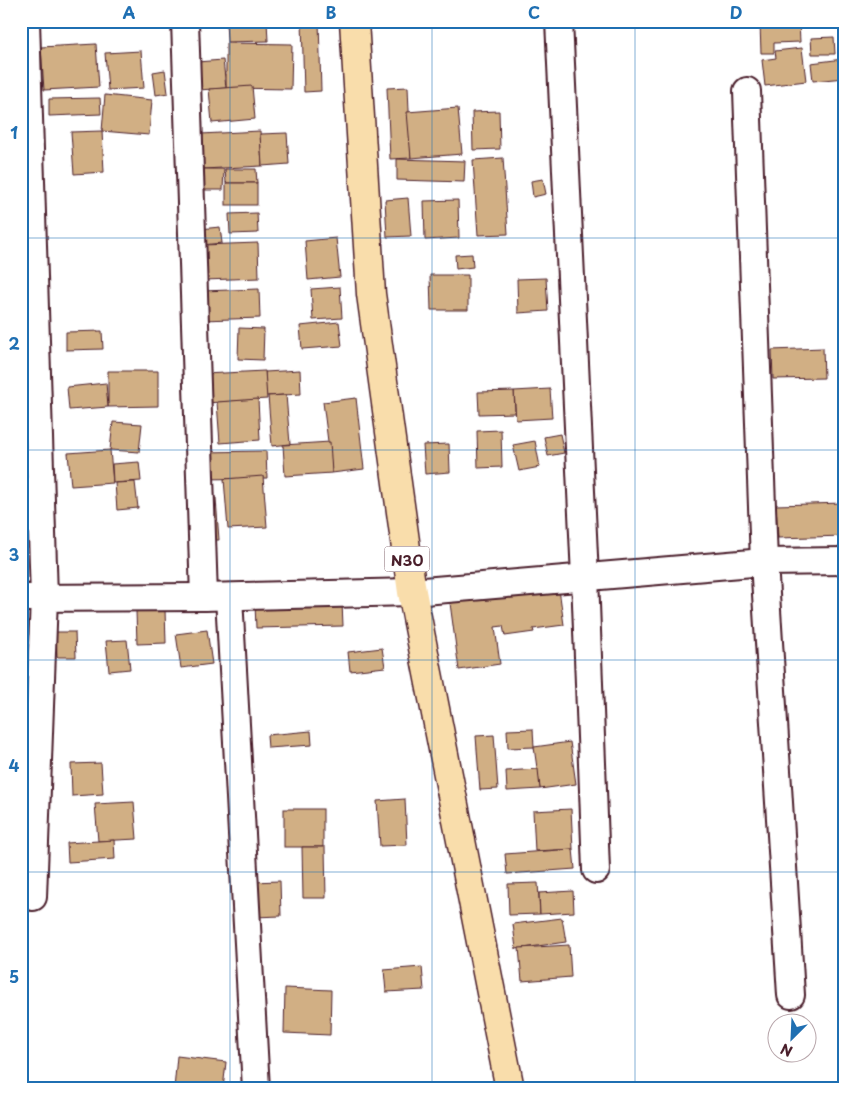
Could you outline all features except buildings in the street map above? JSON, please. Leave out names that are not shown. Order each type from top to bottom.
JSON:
[{"type":"main road","name":"N30","points":[[354,21],[370,294],[412,592],[510,1089]]},
{"type":"street","points":[[26,21],[33,897]]},
{"type":"street","points":[[185,21],[204,597]]},
{"type":"street","points":[[559,21],[585,577],[596,870]]},
{"type":"street","points":[[747,91],[764,562],[791,995]]},
{"type":"street","points":[[32,597],[229,597],[412,592],[764,562],[844,561]]},
{"type":"street","points":[[229,597],[256,1089]]}]
